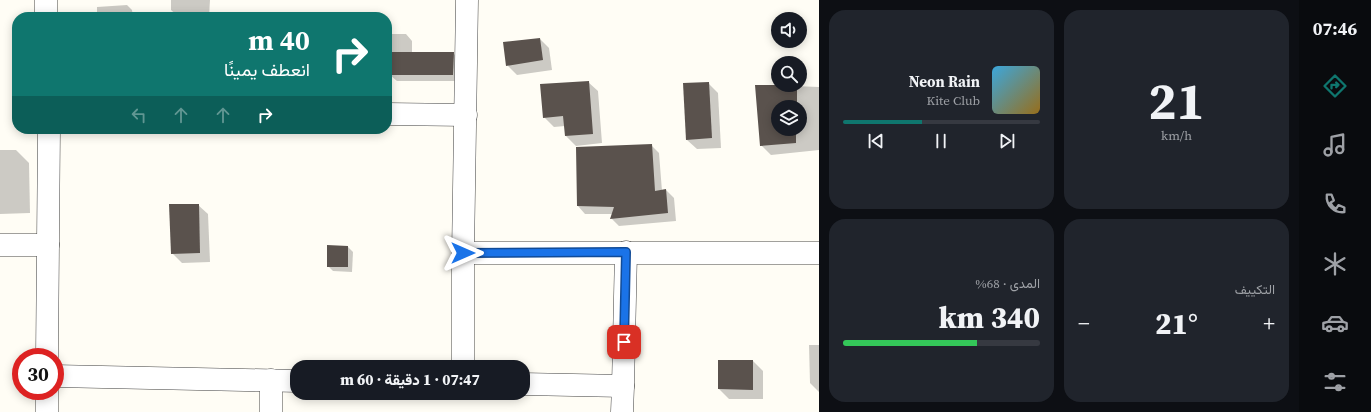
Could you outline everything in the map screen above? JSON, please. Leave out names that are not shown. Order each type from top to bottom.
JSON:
[{"type":"street","points":[[46,0],[46,12]]},
{"type":"street","points":[[463,360],[463,253],[468,0]]},
{"type":"street","points":[[392,114],[466,115]]},
{"type":"street","points":[[47,348],[49,134]]},
{"type":"street","points":[[0,245],[48,245]]},
{"type":"street","points":[[622,412],[626,252]]},
{"type":"street","points":[[463,253],[819,253]]},
{"type":"street","points":[[64,376],[290,380]]},
{"type":"street","points":[[271,380],[271,412]]},
{"type":"street","points":[[530,384],[623,386]]},
{"type":"street","points":[[46,412],[47,400]]},
{"type":"building","points":[[540,38],[543,60],[506,66],[503,42]]},
{"type":"building","points":[[392,52],[454,52],[453,75],[392,75]]},
{"type":"building","points":[[589,81],[593,134],[565,136],[563,116],[543,118],[540,84]]},
{"type":"building","points":[[709,82],[712,138],[686,140],[683,83]]},
{"type":"building","points":[[755,85],[771,85],[771,92],[797,92],[797,100],[771,100],[771,136],[796,136],[796,143],[760,146]]},
{"type":"building","points":[[652,144],[655,191],[666,189],[668,213],[610,219],[614,207],[577,206],[576,147]]},
{"type":"building","points":[[169,204],[199,204],[200,253],[171,254]]},
{"type":"building","points":[[327,245],[348,246],[348,267],[327,267]]},
{"type":"building","points":[[718,360],[753,360],[753,390],[718,389]]},
{"type":"route","points":[[463,253],[626,252],[624,342]]}]
